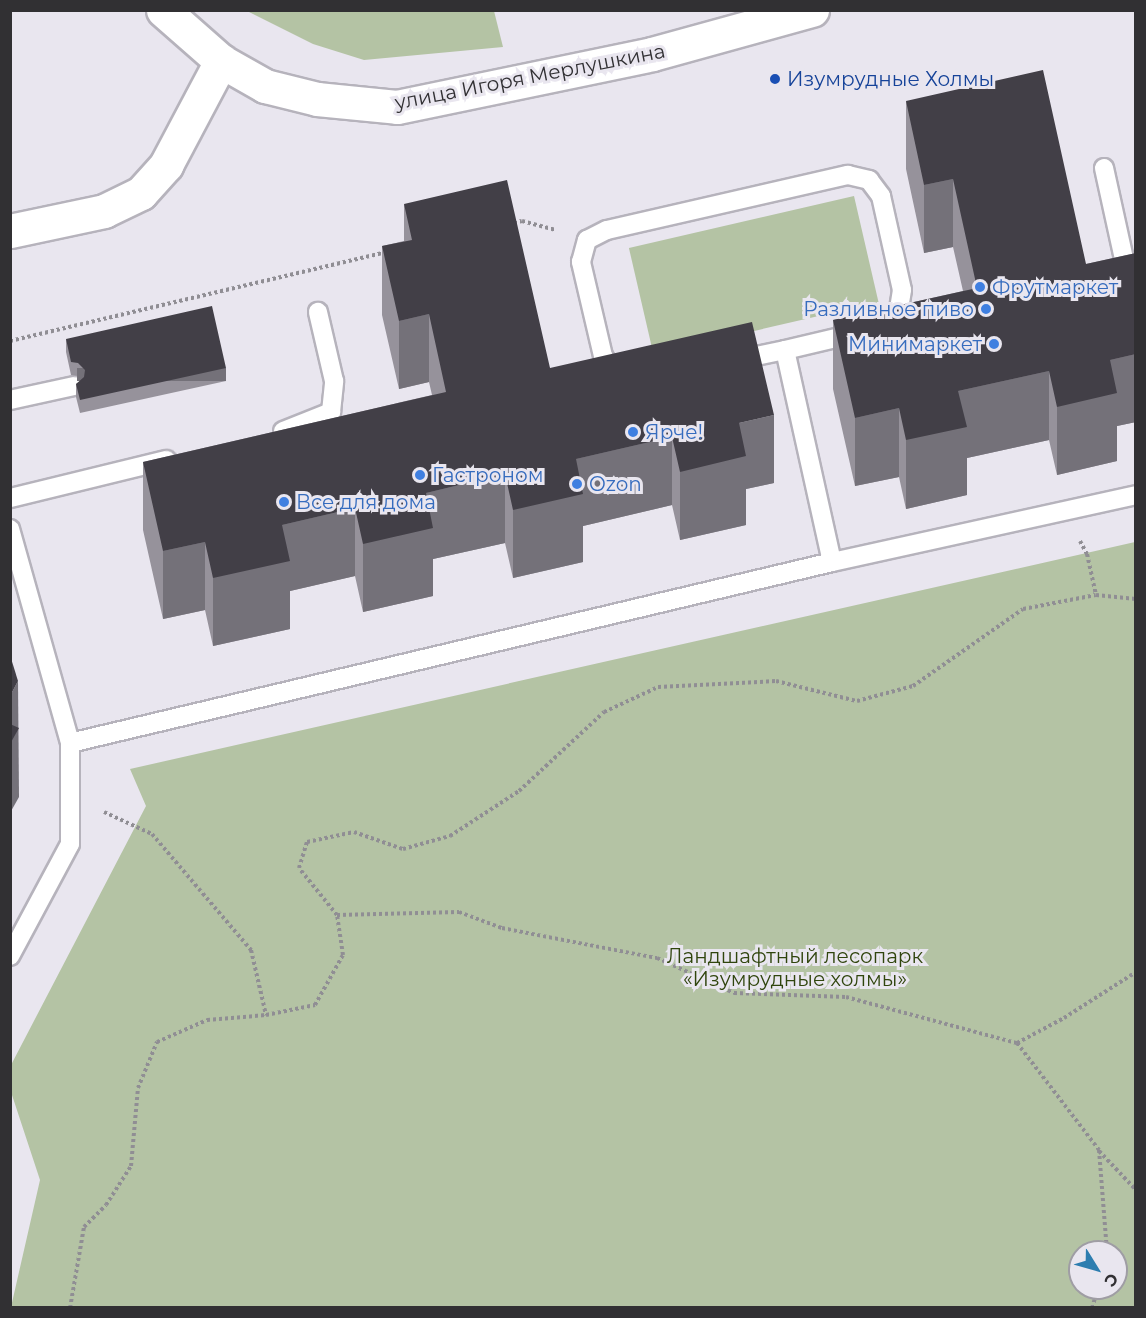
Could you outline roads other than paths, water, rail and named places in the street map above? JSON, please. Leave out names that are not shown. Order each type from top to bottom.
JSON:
[{"type":"street","name":"улица Игоря Мерлушкина","points":[[163,10],[221,61],[265,86],[317,99],[397,107],[652,54],[812,10]]},
{"type":"street","points":[[10,231],[104,211],[141,193],[166,165],[221,61]]},
{"type":"lane","points":[[1104,168],[1132,295],[1136,294]]},
{"type":"lane","points":[[636,380],[618,377],[603,356],[581,262],[587,240],[607,230],[848,176],[869,180],[881,196],[902,290],[898,314],[876,329],[715,365]]},
{"type":"lane","points":[[265,435],[299,427],[331,412],[334,381],[318,312]]},
{"type":"lane","points":[[785,350],[832,562]]},
{"type":"lane","points":[[10,400],[74,386]]},
{"type":"lane","points":[[10,498],[184,455]]},
{"type":"lane","points":[[70,743],[832,562],[1136,495]]},
{"type":"lane","points":[[10,529],[70,743],[70,844],[10,956]]},
{"type":"place","name":"Изумрудные Холмы","points":[[775,79]]},
{"type":"place","name":"Фрутмаркет","points":[[980,287]]},
{"type":"place","name":"Разливное пиво","points":[[986,309]]},
{"type":"place","name":"Минимаркет","points":[[994,344]]},
{"type":"place","name":"Ярче!","points":[[633,432]]},
{"type":"place","name":"Гастроном","points":[[420,475]]},
{"type":"place","name":"Ozon","points":[[577,484]]},
{"type":"place","name":"Все для дома","points":[[284,502]]},
{"type":"park label","name":"Ландшафтный лесопарк «Изумрудные холмы»","points":[[795,968]]}]
